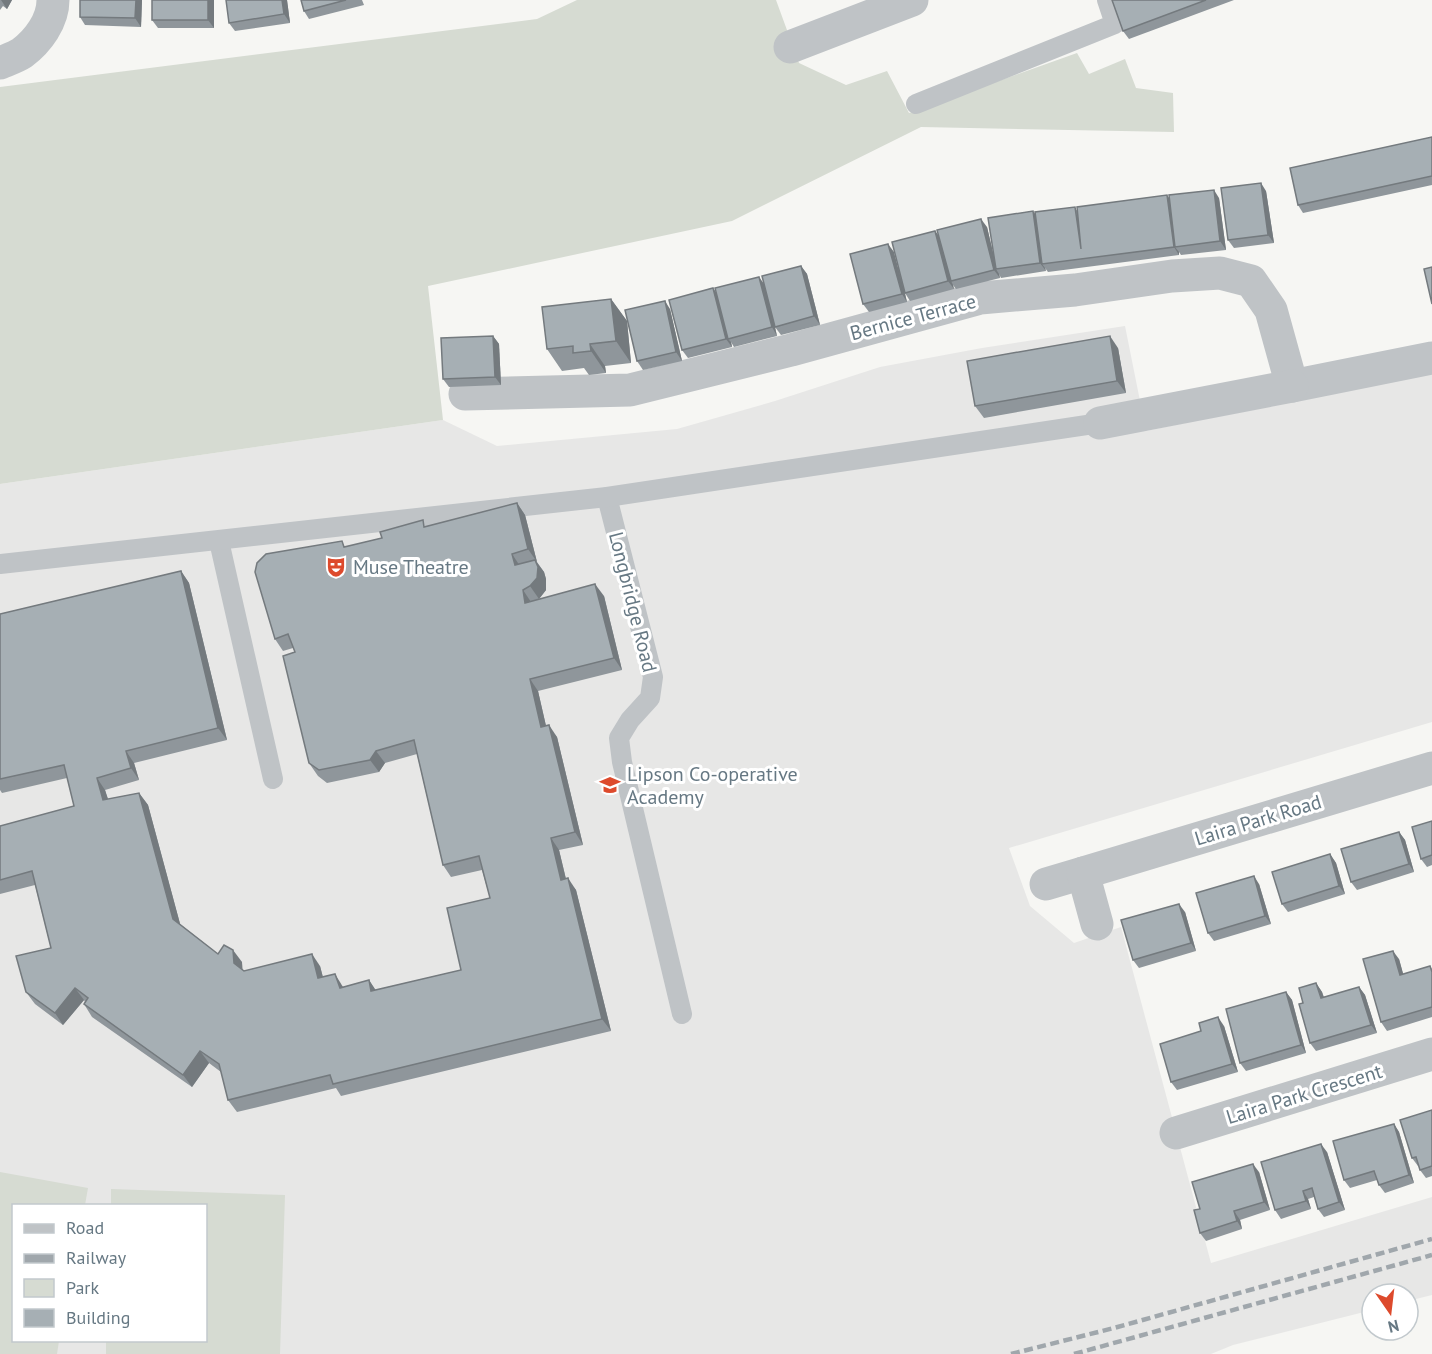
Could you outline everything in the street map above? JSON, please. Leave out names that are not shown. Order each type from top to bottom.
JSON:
[{"type":"street","points":[[0,63],[21,54],[41,34],[53,11],[53,0]]},
{"type":"street","points":[[790,47],[912,0]]},
{"type":"street","name":"Bernice Terrace","points":[[465,394],[630,390],[790,350],[980,298],[1075,290],[1172,276],[1220,273],[1251,281],[1271,310],[1292,387]]},
{"type":"street","points":[[1100,423],[1432,358]]},
{"type":"street","name":"Laira Park Road","points":[[1046,884],[1432,768]]},
{"type":"street","points":[[1083,873],[1097,924]]},
{"type":"street","name":"Laira Park Crescent","points":[[1176,1133],[1432,1054]]},
{"type":"lane","points":[[916,104],[1115,24],[1107,0]]},
{"type":"lane","points":[[1,564],[607,497],[1100,423]]},
{"type":"lane","name":"Longbridge Road","points":[[607,497],[653,677],[650,698],[630,720],[619,738],[622,762],[682,1014]]},
{"type":"lane","points":[[219,541],[273,780]]},
{"type":"shaded area","name":"Lipson Co-operative Academy","points":[[1125,326],[1146,431],[1432,372],[1432,722],[1009,848],[1030,906],[1074,943],[1121,927],[1211,1263],[1432,1197],[1432,1295],[1420,1298],[1420,1282],[1360,1282],[1360,1313],[1233,1345],[1211,1354],[0,1354],[0,484],[443,420],[497,446],[677,429],[775,401],[880,367],[982,348]]},
{"type":"green space","points":[[577,0],[776,0],[799,63],[846,85],[887,71],[909,113],[1077,53],[1089,74],[1125,59],[1136,88],[1173,93],[1174,132],[921,127],[732,221],[428,286],[443,420],[0,484],[0,87],[537,19]]},
{"type":"green space","points":[[0,1172],[88,1188],[85,1204],[12,1204],[12,1342],[59,1342],[57,1354],[0,1354]]},
{"type":"green space","points":[[111,1189],[285,1195],[280,1354],[106,1354],[106,1342],[207,1342],[207,1204],[111,1204]]},
{"type":"building","points":[[80,0],[136,0],[135,18],[80,17]]},
{"type":"building","points":[[152,0],[208,0],[208,20],[152,20]]},
{"type":"building","points":[[226,0],[282,0],[284,14],[229,23]]},
{"type":"building","points":[[301,0],[346,0],[304,11]]},
{"type":"building","points":[[1112,0],[1206,0],[1123,31]]},
{"type":"building","points":[[1432,137],[1432,176],[1298,205],[1290,168]]},
{"type":"building","points":[[1261,183],[1268,235],[1228,240],[1221,188]]},
{"type":"building","points":[[1214,190],[1220,241],[1175,247],[1169,195]]},
{"type":"building","points":[[1167,195],[1174,247],[1042,264],[1035,212],[1075,207],[1081,249],[1077,207]]},
{"type":"building","points":[[1033,211],[1040,263],[996,269],[988,218]]},
{"type":"building","points":[[981,219],[994,270],[951,281],[937,230]]},
{"type":"building","points":[[935,231],[948,281],[905,293],[892,242]]},
{"type":"building","points":[[888,244],[902,294],[863,304],[850,254]]},
{"type":"building","points":[[801,266],[814,316],[775,327],[762,276]]},
{"type":"building","points":[[1432,267],[1432,304],[1424,269]]},
{"type":"building","points":[[759,277],[772,327],[728,339],[715,288]]},
{"type":"building","points":[[713,288],[726,339],[682,350],[669,300]]},
{"type":"building","points":[[611,299],[616,341],[590,344],[591,351],[573,353],[573,346],[547,349],[542,307]]},
{"type":"building","points":[[665,301],[676,352],[637,361],[625,310]]},
{"type":"building","points":[[493,336],[495,377],[443,379],[441,338]]},
{"type":"building","points":[[1110,336],[1117,381],[975,406],[967,361]]},
{"type":"building","points":[[517,503],[528,549],[512,554],[515,565],[535,560],[538,567],[537,578],[523,590],[525,603],[595,584],[614,658],[530,679],[541,727],[549,725],[575,832],[551,838],[561,880],[568,878],[602,1019],[333,1084],[330,1075],[228,1100],[219,1064],[200,1051],[183,1075],[84,1004],[88,998],[75,988],[55,1013],[26,992],[16,956],[51,948],[32,871],[0,880],[0,826],[74,806],[64,765],[0,779],[0,614],[181,571],[218,728],[126,751],[131,768],[97,778],[103,800],[139,793],[173,919],[218,954],[224,945],[233,950],[234,963],[244,971],[312,954],[318,978],[335,974],[340,988],[369,980],[371,991],[461,970],[447,908],[490,898],[479,856],[443,865],[414,740],[376,751],[370,760],[319,770],[309,763],[283,656],[295,652],[288,634],[275,639],[255,572],[257,563],[266,554],[342,541],[344,547],[382,538],[380,532],[423,520],[424,527]]},
{"type":"building","points":[[1432,821],[1432,855],[1421,859],[1412,827]]},
{"type":"building","points":[[1399,832],[1409,864],[1351,882],[1341,849]]},
{"type":"building","points":[[1330,854],[1339,886],[1282,904],[1272,872]]},
{"type":"building","points":[[1254,876],[1265,916],[1208,933],[1196,893]]},
{"type":"building","points":[[1179,904],[1191,943],[1133,960],[1121,920]]},
{"type":"building","points":[[1393,951],[1400,975],[1430,966],[1432,1007],[1381,1022],[1363,959]]},
{"type":"building","points":[[1316,983],[1321,998],[1359,987],[1371,1025],[1310,1043],[1299,1004],[1303,1003],[1299,988]]},
{"type":"building","points":[[1286,992],[1301,1045],[1240,1063],[1226,1009]]},
{"type":"building","points":[[1218,1017],[1232,1064],[1171,1082],[1160,1044],[1201,1031],[1199,1023]]},
{"type":"building","points":[[1432,1110],[1432,1166],[1420,1170],[1416,1157],[1412,1158],[1400,1120]]},
{"type":"building","points":[[1394,1124],[1409,1175],[1379,1185],[1374,1171],[1344,1180],[1333,1141]]},
{"type":"building","points":[[1321,1144],[1339,1202],[1318,1209],[1312,1188],[1303,1191],[1306,1201],[1275,1210],[1261,1162]]},
{"type":"building","points":[[1253,1164],[1264,1202],[1234,1211],[1237,1221],[1200,1233],[1194,1210],[1200,1209],[1192,1182]]},
{"type":"railway","points":[[1011,1354],[1114,1328],[1432,1239]]},
{"type":"railway","points":[[1074,1354],[1432,1255]]},
{"type":"place","name":"Muse Theatre","points":[[336,567]]},
{"type":"place","name":"Lipson Co-operative Academy","points":[[610,785]]}]
